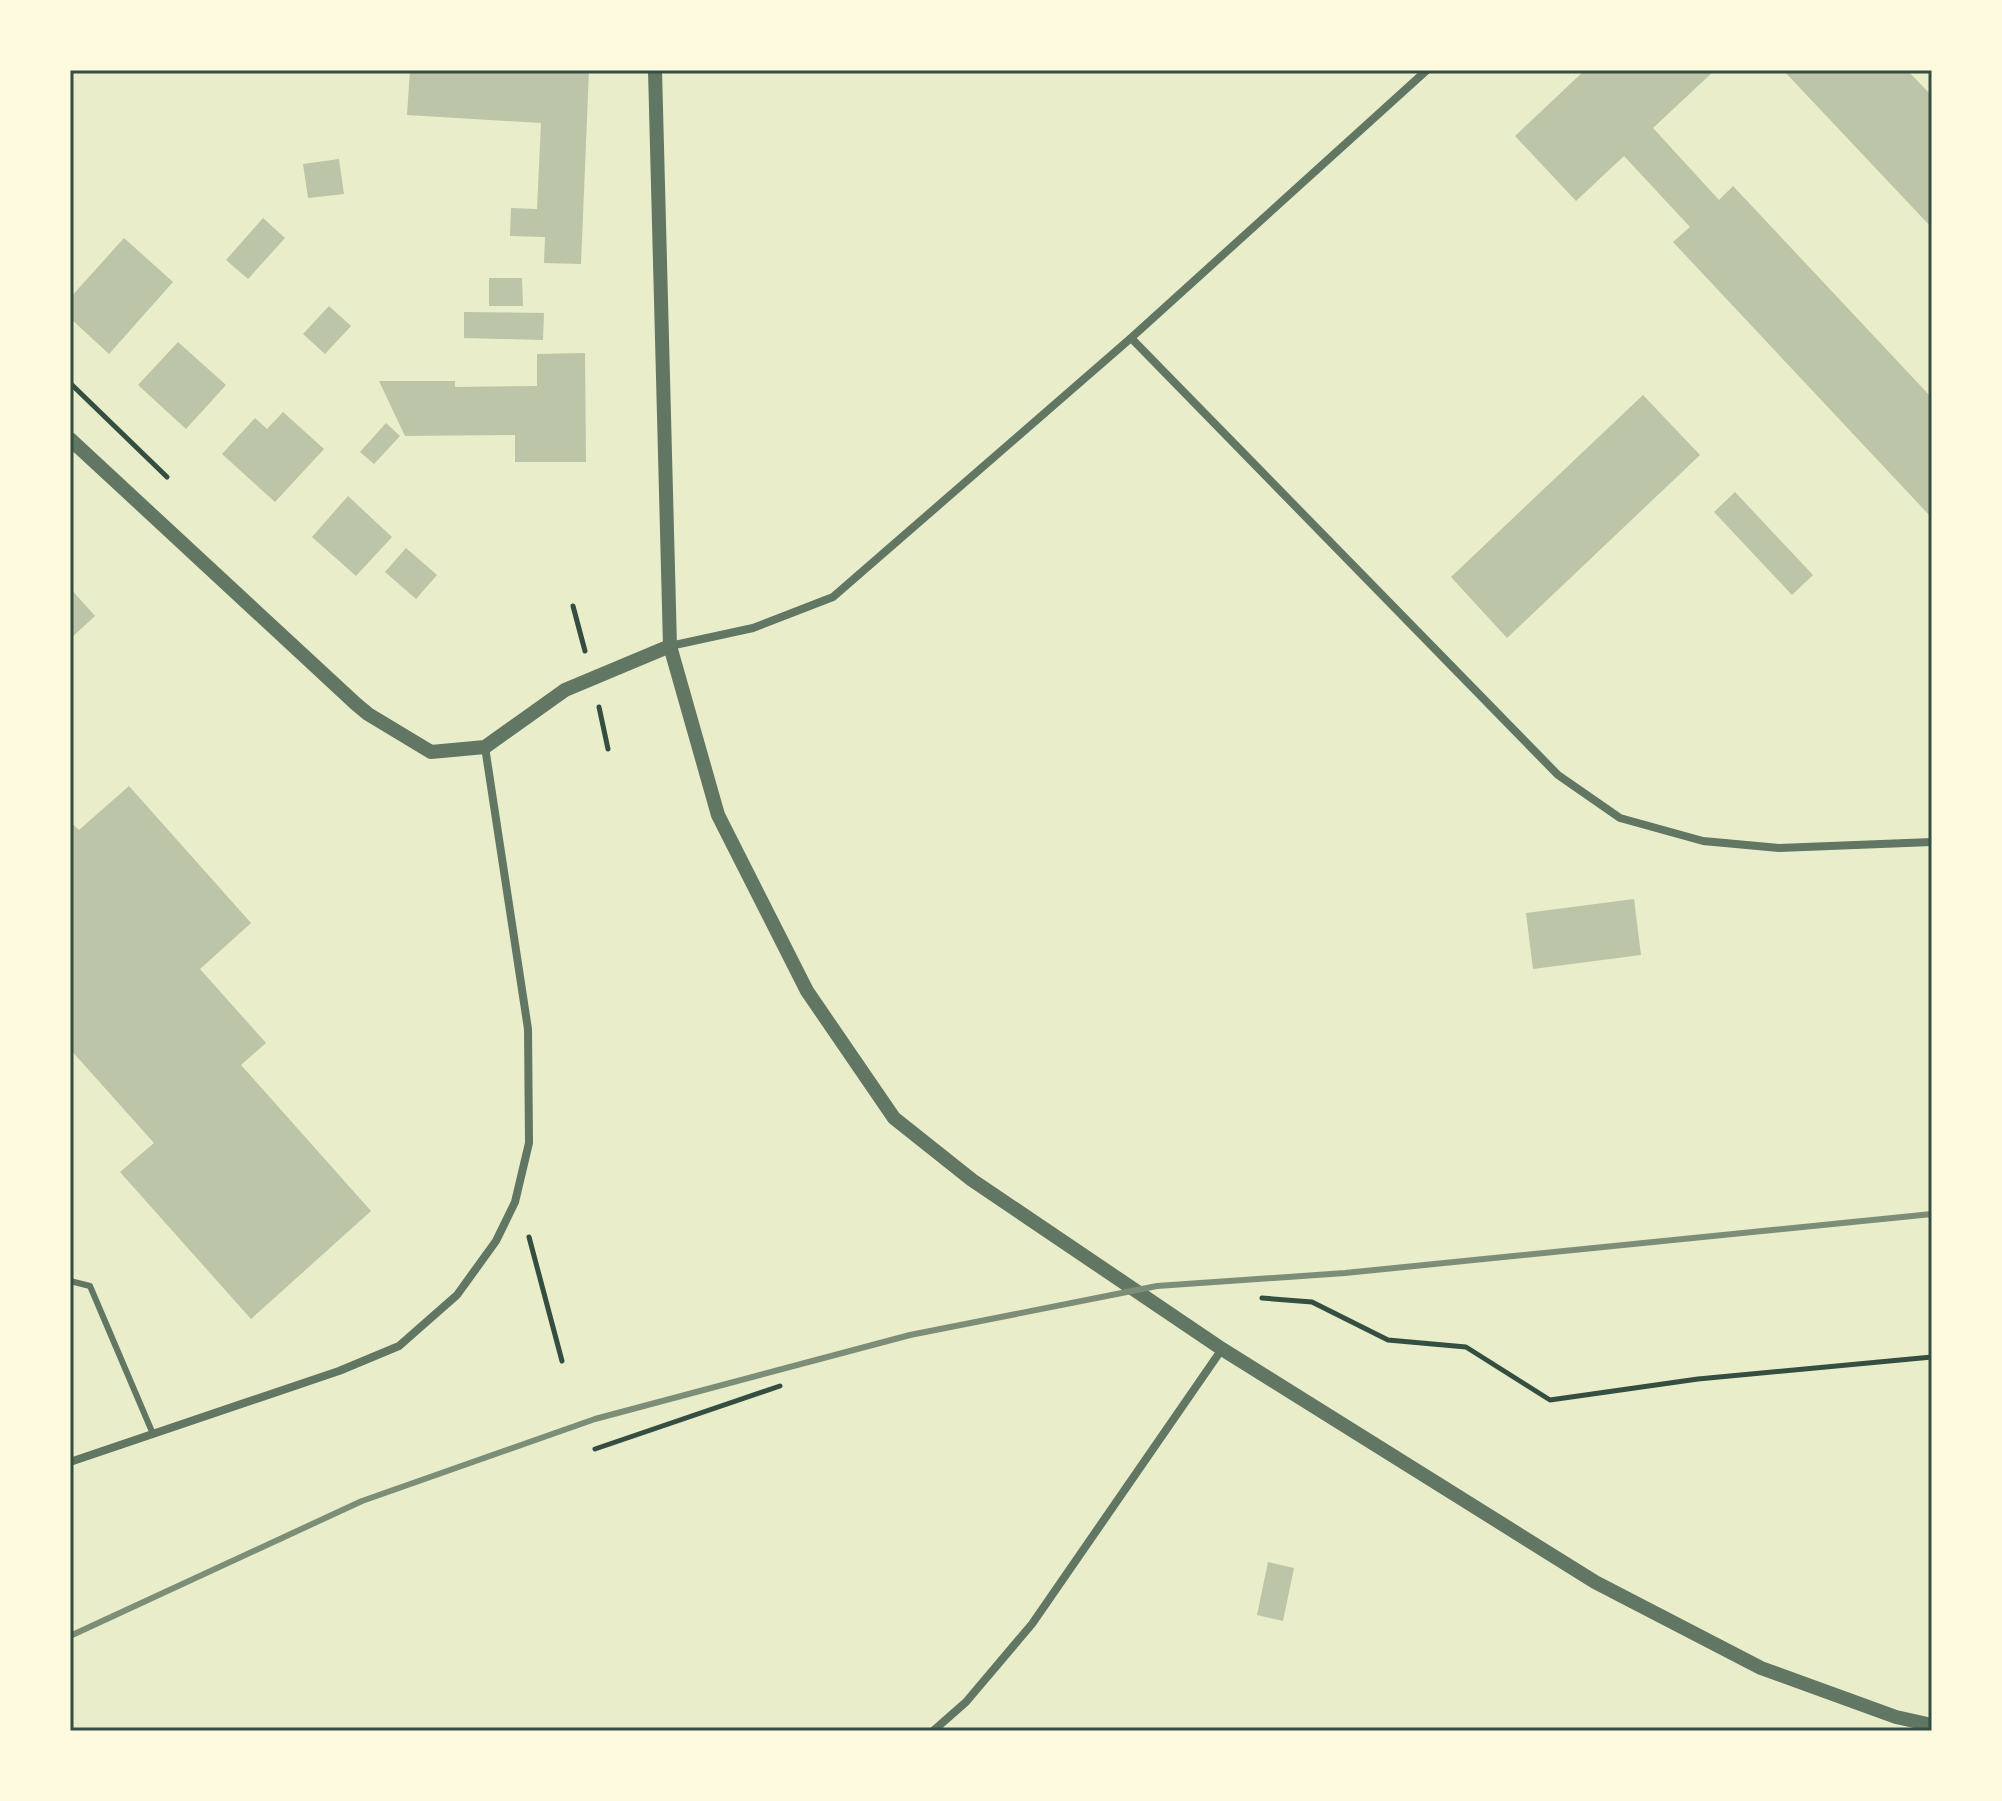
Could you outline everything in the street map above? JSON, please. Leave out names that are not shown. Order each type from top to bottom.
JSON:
[{"type":"street","points":[[655,70],[670,646],[718,815],[807,991],[894,1118],[972,1180],[1222,1349],[1595,1582],[1761,1668],[1896,1717],[1932,1725]]},
{"type":"street","points":[[70,439],[368,714],[431,752],[485,747],[565,690],[670,646],[753,628],[833,597],[1131,338],[1427,70]]},
{"type":"street","points":[[1131,338],[1558,775],[1620,818],[1703,841],[1779,848],[1932,842]]},
{"type":"street","points":[[70,1462],[339,1371],[399,1346],[457,1295],[496,1241],[515,1202],[529,1143],[528,1029],[485,747]]},
{"type":"street","points":[[933,1731],[966,1702],[1032,1624],[1222,1349]]},
{"type":"lane","points":[[70,1281],[90,1286],[153,1434]]},
{"type":"path","points":[[70,383],[167,477]]},
{"type":"path","points":[[529,1237],[562,1361]]},
{"type":"path","points":[[1262,1298],[1312,1302],[1388,1340],[1466,1347],[1550,1400],[1698,1379],[1932,1357]]},
{"type":"path","points":[[595,1449],[780,1386]]},
{"type":"building","points":[[410,70],[589,70],[581,264],[544,263],[545,237],[510,236],[511,208],[537,209],[541,123],[407,115]]},
{"type":"building","points":[[1585,70],[1715,70],[1653,128],[1719,200],[1733,186],[1932,398],[1932,518],[1673,242],[1690,227],[1624,156],[1576,201],[1515,136]]},
{"type":"building","points":[[1783,70],[1907,70],[1932,96],[1932,228]]},
{"type":"building","points":[[339,159],[344,194],[308,198],[303,164]]},
{"type":"building","points":[[263,218],[285,238],[248,279],[226,260]]},
{"type":"building","points":[[124,238],[173,282],[109,354],[70,318],[70,298]]},
{"type":"building","points":[[489,278],[522,278],[523,306],[489,306]]},
{"type":"building","points":[[329,306],[351,326],[325,354],[303,334]]},
{"type":"building","points":[[464,312],[544,313],[543,340],[464,338]]},
{"type":"building","points":[[178,342],[226,385],[186,429],[138,385]]},
{"type":"building","points":[[585,353],[586,462],[515,462],[515,435],[405,436],[379,381],[455,381],[455,387],[537,386],[537,354]]},
{"type":"building","points":[[1643,395],[1700,455],[1507,638],[1451,577]]},
{"type":"building","points":[[283,412],[324,449],[275,502],[222,454],[255,418],[267,429]]},
{"type":"building","points":[[386,423],[400,436],[374,464],[360,452]]},
{"type":"building","points":[[1735,492],[1813,575],[1792,595],[1714,512]]},
{"type":"building","points":[[348,496],[392,537],[356,576],[312,537]]},
{"type":"building","points":[[406,548],[437,575],[416,599],[385,572]]},
{"type":"building","points":[[70,588],[95,616],[70,639]]},
{"type":"building","points":[[129,786],[251,923],[200,969],[266,1043],[241,1065],[371,1211],[251,1319],[120,1172],[154,1143],[70,1049],[70,821],[79,830]]},
{"type":"building","points":[[1634,899],[1641,955],[1533,969],[1526,913]]},
{"type":"building","points":[[1268,1562],[1294,1568],[1283,1621],[1257,1615]]},
{"type":"railway","points":[[70,1636],[362,1501],[595,1419],[910,1335],[1157,1286],[1345,1273],[1932,1214]]}]
